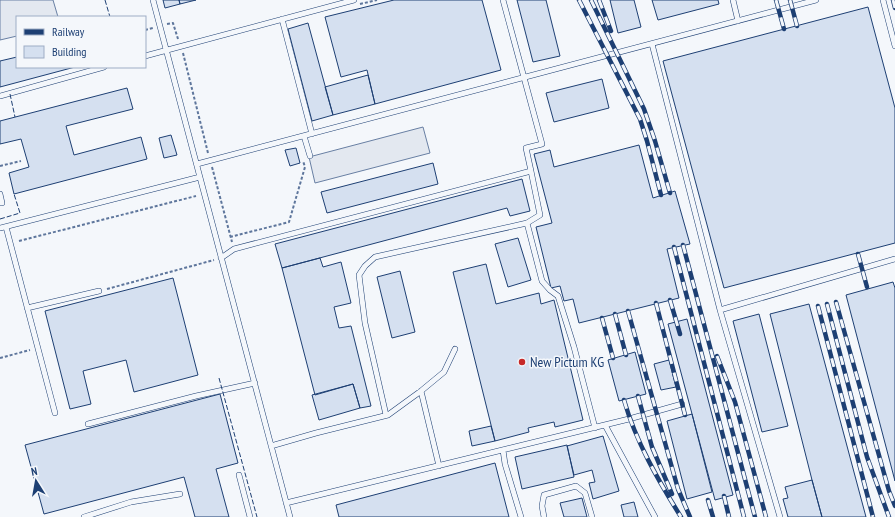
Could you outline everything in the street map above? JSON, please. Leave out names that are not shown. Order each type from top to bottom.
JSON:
[{"type":"lane","points":[[152,0],[290,517]]},
{"type":"lane","points":[[146,56],[354,0]]},
{"type":"lane","points":[[386,415],[365,323],[359,275],[365,266],[375,257],[527,223],[540,216],[526,148],[542,144],[503,0]]},
{"type":"lane","points":[[733,0],[738,21]]},
{"type":"lane","points":[[197,164],[816,0]]},
{"type":"lane","points":[[883,0],[895,46]]},
{"type":"lane","points":[[282,19],[312,134]]},
{"type":"lane","points":[[652,44],[720,310],[780,517]]},
{"type":"lane","points":[[0,96],[100,68]]},
{"type":"lane","points":[[304,136],[310,156]]},
{"type":"lane","points":[[221,258],[234,249],[531,171]]},
{"type":"lane","points":[[55,413],[10,243],[3,227],[200,177]]},
{"type":"lane","points":[[0,194],[2,203],[0,203]]},
{"type":"lane","points":[[527,223],[542,281],[558,296],[574,347],[594,428]]},
{"type":"lane","points":[[720,310],[895,259]]},
{"type":"lane","points":[[27,308],[99,291]]},
{"type":"lane","points":[[271,446],[386,415],[421,391],[444,372],[455,349]]},
{"type":"lane","points":[[88,424],[196,396],[255,383]]},
{"type":"lane","points":[[421,391],[439,466]]},
{"type":"lane","points":[[286,503],[594,428],[682,404]]},
{"type":"lane","points":[[605,425],[654,517]]},
{"type":"lane","points":[[503,450],[505,464],[520,517]]},
{"type":"lane","points":[[239,475],[250,517]]},
{"type":"lane","points":[[544,517],[542,506],[544,495],[576,486],[585,493],[592,517]]},
{"type":"lane","points":[[84,517],[95,516],[131,502],[180,494]]},
{"type":"path","points":[[146,30],[174,23],[234,249]]},
{"type":"path","points":[[230,237],[289,222],[305,167],[303,160]]},
{"type":"path","points":[[0,166],[21,161]]},
{"type":"path","points":[[10,243],[204,193]]},
{"type":"path","points":[[99,291],[221,258]]},
{"type":"path","points":[[0,358],[38,348]]},
{"type":"shaded area","points":[[0,0],[53,0],[58,16],[16,16],[16,36],[0,40]]},
{"type":"shaded area","points":[[423,127],[430,153],[315,183],[309,157]]},
{"type":"building","points":[[163,0],[179,0],[180,4],[165,8]]},
{"type":"building","points":[[179,0],[196,0],[180,4]]},
{"type":"building","points":[[394,0],[482,0],[501,70],[375,104],[367,70],[341,77],[325,17]]},
{"type":"building","points":[[517,0],[546,0],[560,56],[533,62]]},
{"type":"building","points":[[610,0],[634,0],[641,27],[618,33]]},
{"type":"building","points":[[652,0],[718,0],[719,4],[658,20]]},
{"type":"building","points":[[868,7],[895,108],[895,243],[724,288],[663,61]]},
{"type":"building","points":[[308,23],[333,115],[312,121],[288,29]]},
{"type":"building","points":[[16,57],[16,68],[71,68],[0,87],[0,61]]},
{"type":"building","points":[[368,75],[375,104],[333,115],[325,87]]},
{"type":"building","points":[[602,79],[609,108],[554,122],[546,93]]},
{"type":"building","points":[[127,88],[133,109],[66,126],[74,155],[141,137],[147,159],[14,194],[9,173],[29,167],[21,139],[0,144],[0,121]]},
{"type":"building","points":[[171,135],[177,155],[164,158],[159,138]]},
{"type":"building","points":[[639,145],[653,198],[675,191],[690,244],[667,249],[679,298],[579,323],[573,299],[564,301],[560,286],[551,288],[536,227],[552,223],[534,154],[550,150],[554,167]]},
{"type":"building","points":[[296,148],[300,163],[290,166],[285,150]]},
{"type":"building","points":[[433,163],[438,184],[327,213],[321,192]]},
{"type":"building","points":[[522,179],[530,211],[510,216],[507,208],[282,268],[275,244]]},
{"type":"building","points":[[518,238],[531,280],[508,287],[495,244]]},
{"type":"building","points":[[320,258],[323,267],[341,262],[351,303],[334,307],[339,328],[351,326],[371,406],[360,408],[353,384],[315,395],[282,268]]},
{"type":"building","name":"New Pictum KG","points":[[486,264],[496,304],[539,293],[541,304],[554,300],[583,420],[555,427],[554,422],[528,428],[529,432],[495,441],[453,272]]},
{"type":"building","points":[[400,271],[415,332],[392,338],[377,277]]},
{"type":"building","points":[[173,278],[198,375],[134,392],[126,360],[83,371],[91,404],[70,409],[45,311]]},
{"type":"building","points":[[893,282],[895,288],[895,481],[846,295]]},
{"type":"building","points":[[809,304],[866,517],[822,517],[812,480],[770,314]]},
{"type":"building","points":[[759,314],[788,426],[762,432],[733,321]]},
{"type":"building","points":[[687,319],[733,495],[715,500],[668,324]]},
{"type":"building","points":[[635,352],[646,394],[619,401],[608,360]]},
{"type":"building","points":[[669,360],[676,387],[661,390],[654,364]]},
{"type":"building","points":[[353,384],[360,408],[319,420],[312,395]]},
{"type":"building","points":[[220,394],[238,463],[216,469],[229,517],[195,517],[184,477],[44,514],[25,445]]},
{"type":"building","points":[[692,414],[712,492],[687,499],[667,421]]},
{"type":"building","points":[[491,426],[495,441],[472,446],[469,431]]},
{"type":"building","points":[[603,436],[619,491],[593,499],[589,483],[595,482],[592,470],[574,475],[567,446]]},
{"type":"building","points":[[567,445],[574,477],[522,489],[515,457]]},
{"type":"building","points":[[495,463],[509,517],[339,517],[336,505]]},
{"type":"building","points":[[812,480],[822,517],[788,517],[783,499],[788,498],[785,487]]},
{"type":"building","points":[[582,498],[587,517],[564,517],[560,503]]},
{"type":"building","points":[[634,502],[638,517],[624,517],[621,505]]},
{"type":"railway","points":[[579,0],[640,119],[661,195]]},
{"type":"railway","points":[[591,0],[644,109],[670,193]]},
{"type":"railway","points":[[599,0],[611,31]]},
{"type":"railway","points":[[776,0],[784,29]]},
{"type":"railway","points":[[790,0],[797,26]]},
{"type":"railway","points":[[893,0],[895,8]]},
{"type":"railway","points":[[683,245],[755,517]]},
{"type":"railway","points":[[674,247],[744,517]]},
{"type":"railway","points":[[858,254],[867,287]]},
{"type":"railway","points":[[670,300],[680,334]]},
{"type":"railway","points":[[836,302],[889,491],[895,506]]},
{"type":"railway","points":[[656,303],[685,415]]},
{"type":"railway","points":[[827,304],[867,457],[889,517]]},
{"type":"railway","points":[[818,306],[873,517]]},
{"type":"railway","points":[[628,311],[678,489],[690,517]]},
{"type":"railway","points":[[615,314],[626,355]]},
{"type":"railway","points":[[602,318],[613,358]]},
{"type":"railway","points":[[717,356],[735,402],[766,517]]},
{"type":"railway","points":[[638,396],[652,447],[672,494]]},
{"type":"railway","points":[[624,400],[641,446],[681,517]]},
{"type":"railway","points":[[724,496],[729,517]]},
{"type":"railway","points":[[708,500],[713,517]]},
{"type":"fence","points":[[105,0],[110,16]]},
{"type":"fence","points":[[10,94],[15,117]]},
{"type":"fence","points":[[0,219],[20,213],[14,194]]},
{"type":"fence","points":[[219,378],[257,517]]},
{"type":"place","name":"New Pictum KG","points":[[522,362]]}]
